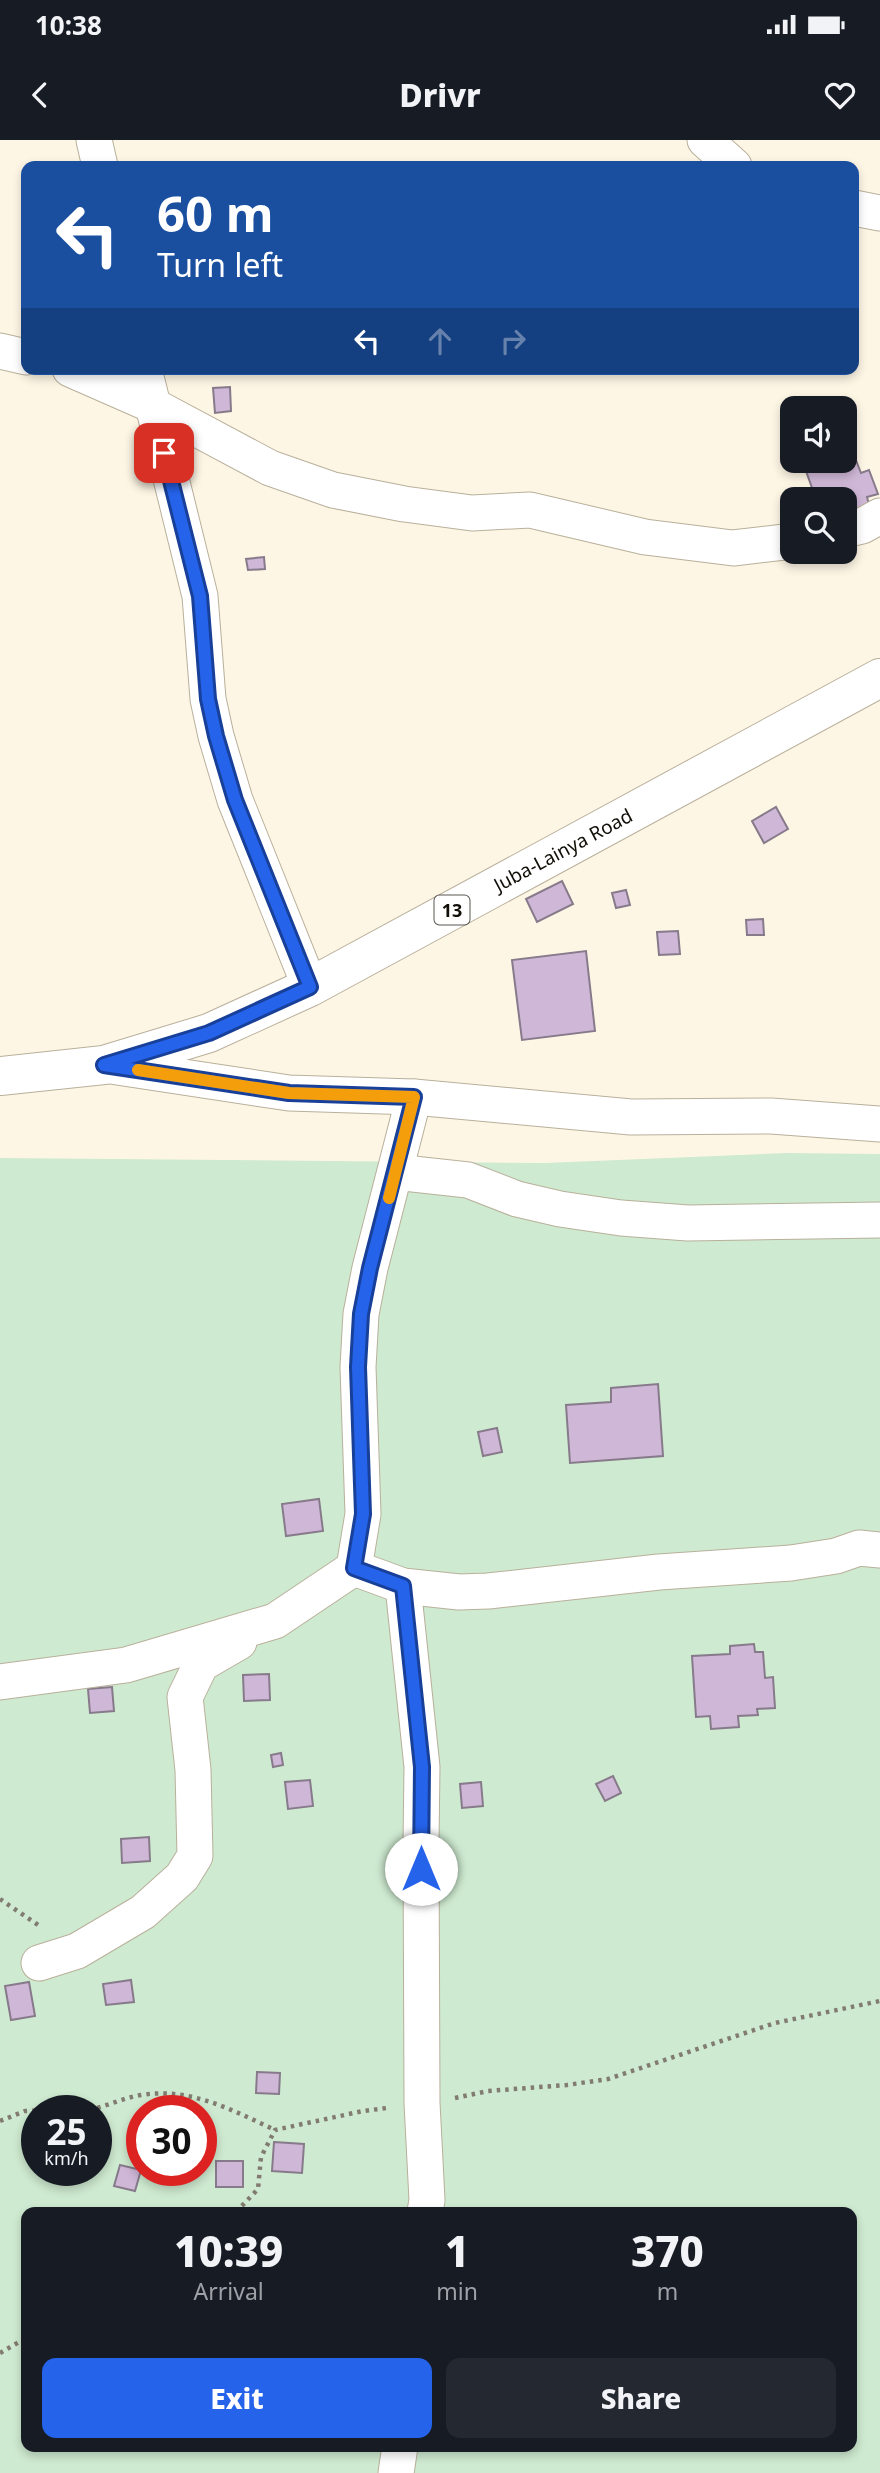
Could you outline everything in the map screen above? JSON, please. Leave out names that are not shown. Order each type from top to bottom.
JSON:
[{"type":"main road","name":"Juba-Lainya Road","points":[[0,1076],[104,1065],[209,1033],[310,987],[880,678]]},
{"type":"street","points":[[94,140],[99,161]]},
{"type":"street","points":[[705,140],[728,161]]},
{"type":"street","points":[[859,209],[880,213]]},
{"type":"street","points":[[0,351],[21,356]]},
{"type":"street","points":[[84,375],[152,405],[270,468],[333,490],[404,504],[471,513],[530,510],[645,537],[733,548],[780,543]]},
{"type":"street","points":[[145,375],[200,596],[208,699],[216,736],[235,800],[310,987]]},
{"type":"street","points":[[857,527],[880,516]]},
{"type":"street","points":[[104,1065],[289,1093],[414,1097],[631,1117],[771,1116],[880,1124]]},
{"type":"street","points":[[39,1963],[77,1951],[143,1912],[182,1877],[195,1856],[193,1770],[185,1697],[201,1664],[354,1568],[363,1514],[358,1367],[361,1314],[370,1268],[414,1097]]},
{"type":"street","points":[[395,1172],[468,1180],[517,1199],[560,1209],[621,1218],[688,1223],[880,1220]]},
{"type":"street","points":[[354,1568],[403,1586],[459,1592],[659,1572],[791,1563],[836,1556],[859,1548],[880,1550]]},
{"type":"street","points":[[403,1586],[422,1767],[422,2104],[426,2207]]},
{"type":"street","points":[[0,1682],[126,1665],[275,1620]]},
{"type":"street","points":[[396,2473],[399,2452]]},
{"type":"path","points":[[112,2102],[167,2092],[196,2096],[275,2130],[363,2111],[422,2104],[488,2091],[608,2079],[775,2023],[880,2001]]},
{"type":"path","points":[[0,2122],[21,2113]]},
{"type":"path","points":[[241,2207],[258,2189],[261,2157],[275,2130]]},
{"type":"path","points":[[0,2353],[21,2341]]},
{"type":"green space","points":[[786,1153],[880,1154],[880,2473],[0,2473],[0,1158],[545,1163]]},
{"type":"building","points":[[230,387],[231,411],[215,413],[213,388]]},
{"type":"building","points":[[857,463],[861,473],[869,470],[878,494],[867,497],[871,512],[857,519],[857,487],[812,487],[807,473],[857,473]]},
{"type":"building","points":[[264,557],[265,569],[248,570],[246,559]]},
{"type":"building","points":[[776,807],[788,829],[764,843],[752,821]]},
{"type":"building","points":[[562,881],[573,904],[537,922],[526,899]]},
{"type":"building","points":[[626,890],[630,905],[616,908],[612,893]]},
{"type":"building","points":[[763,919],[764,935],[747,935],[746,920]]},
{"type":"building","points":[[678,931],[680,954],[659,955],[657,932]]},
{"type":"building","points":[[586,951],[595,1031],[522,1040],[512,960]]},
{"type":"building","points":[[658,1384],[663,1456],[570,1463],[566,1405],[611,1402],[611,1388]]},
{"type":"building","points":[[497,1428],[502,1452],[483,1456],[478,1432]]},
{"type":"building","points":[[319,1499],[323,1531],[286,1536],[282,1504]]},
{"type":"building","points":[[754,1644],[755,1652],[763,1652],[765,1678],[773,1677],[775,1708],[757,1709],[758,1715],[738,1716],[739,1727],[711,1729],[710,1716],[696,1717],[692,1656],[730,1654],[730,1646]]},
{"type":"building","points":[[269,1674],[270,1700],[244,1701],[243,1675]]},
{"type":"building","points":[[112,1687],[114,1711],[90,1713],[88,1689]]},
{"type":"building","points":[[281,1753],[283,1765],[273,1767],[271,1755]]},
{"type":"building","points":[[613,1776],[621,1793],[605,1801],[596,1784]]},
{"type":"building","points":[[310,1780],[313,1806],[288,1809],[285,1782]]},
{"type":"building","points":[[481,1782],[483,1806],[462,1808],[460,1784]]},
{"type":"building","points":[[149,1837],[150,1861],[122,1863],[121,1839]]},
{"type":"building","points":[[131,1980],[134,2002],[106,2005],[103,1984]]},
{"type":"building","points":[[29,1982],[35,2016],[11,2020],[5,1986]]},
{"type":"building","points":[[257,2072],[280,2073],[279,2094],[256,2093]]},
{"type":"building","points":[[274,2142],[304,2144],[302,2173],[272,2171]]},
{"type":"building","points":[[217,2161],[243,2161],[243,2187],[216,2187]]},
{"type":"building","points":[[120,2165],[126,2166],[126,2186],[136,2186],[135,2191],[114,2186]]},
{"type":"slow traffic","points":[[138,1070],[289,1093],[414,1097],[389,1198]]},
{"type":"route","points":[[164,453],[200,596],[208,699],[216,736],[235,800],[310,987],[209,1033],[104,1065],[289,1093],[414,1097],[370,1268],[361,1314],[358,1367],[363,1514],[354,1568],[403,1586],[418,1708],[422,1767],[421,1869]]}]
